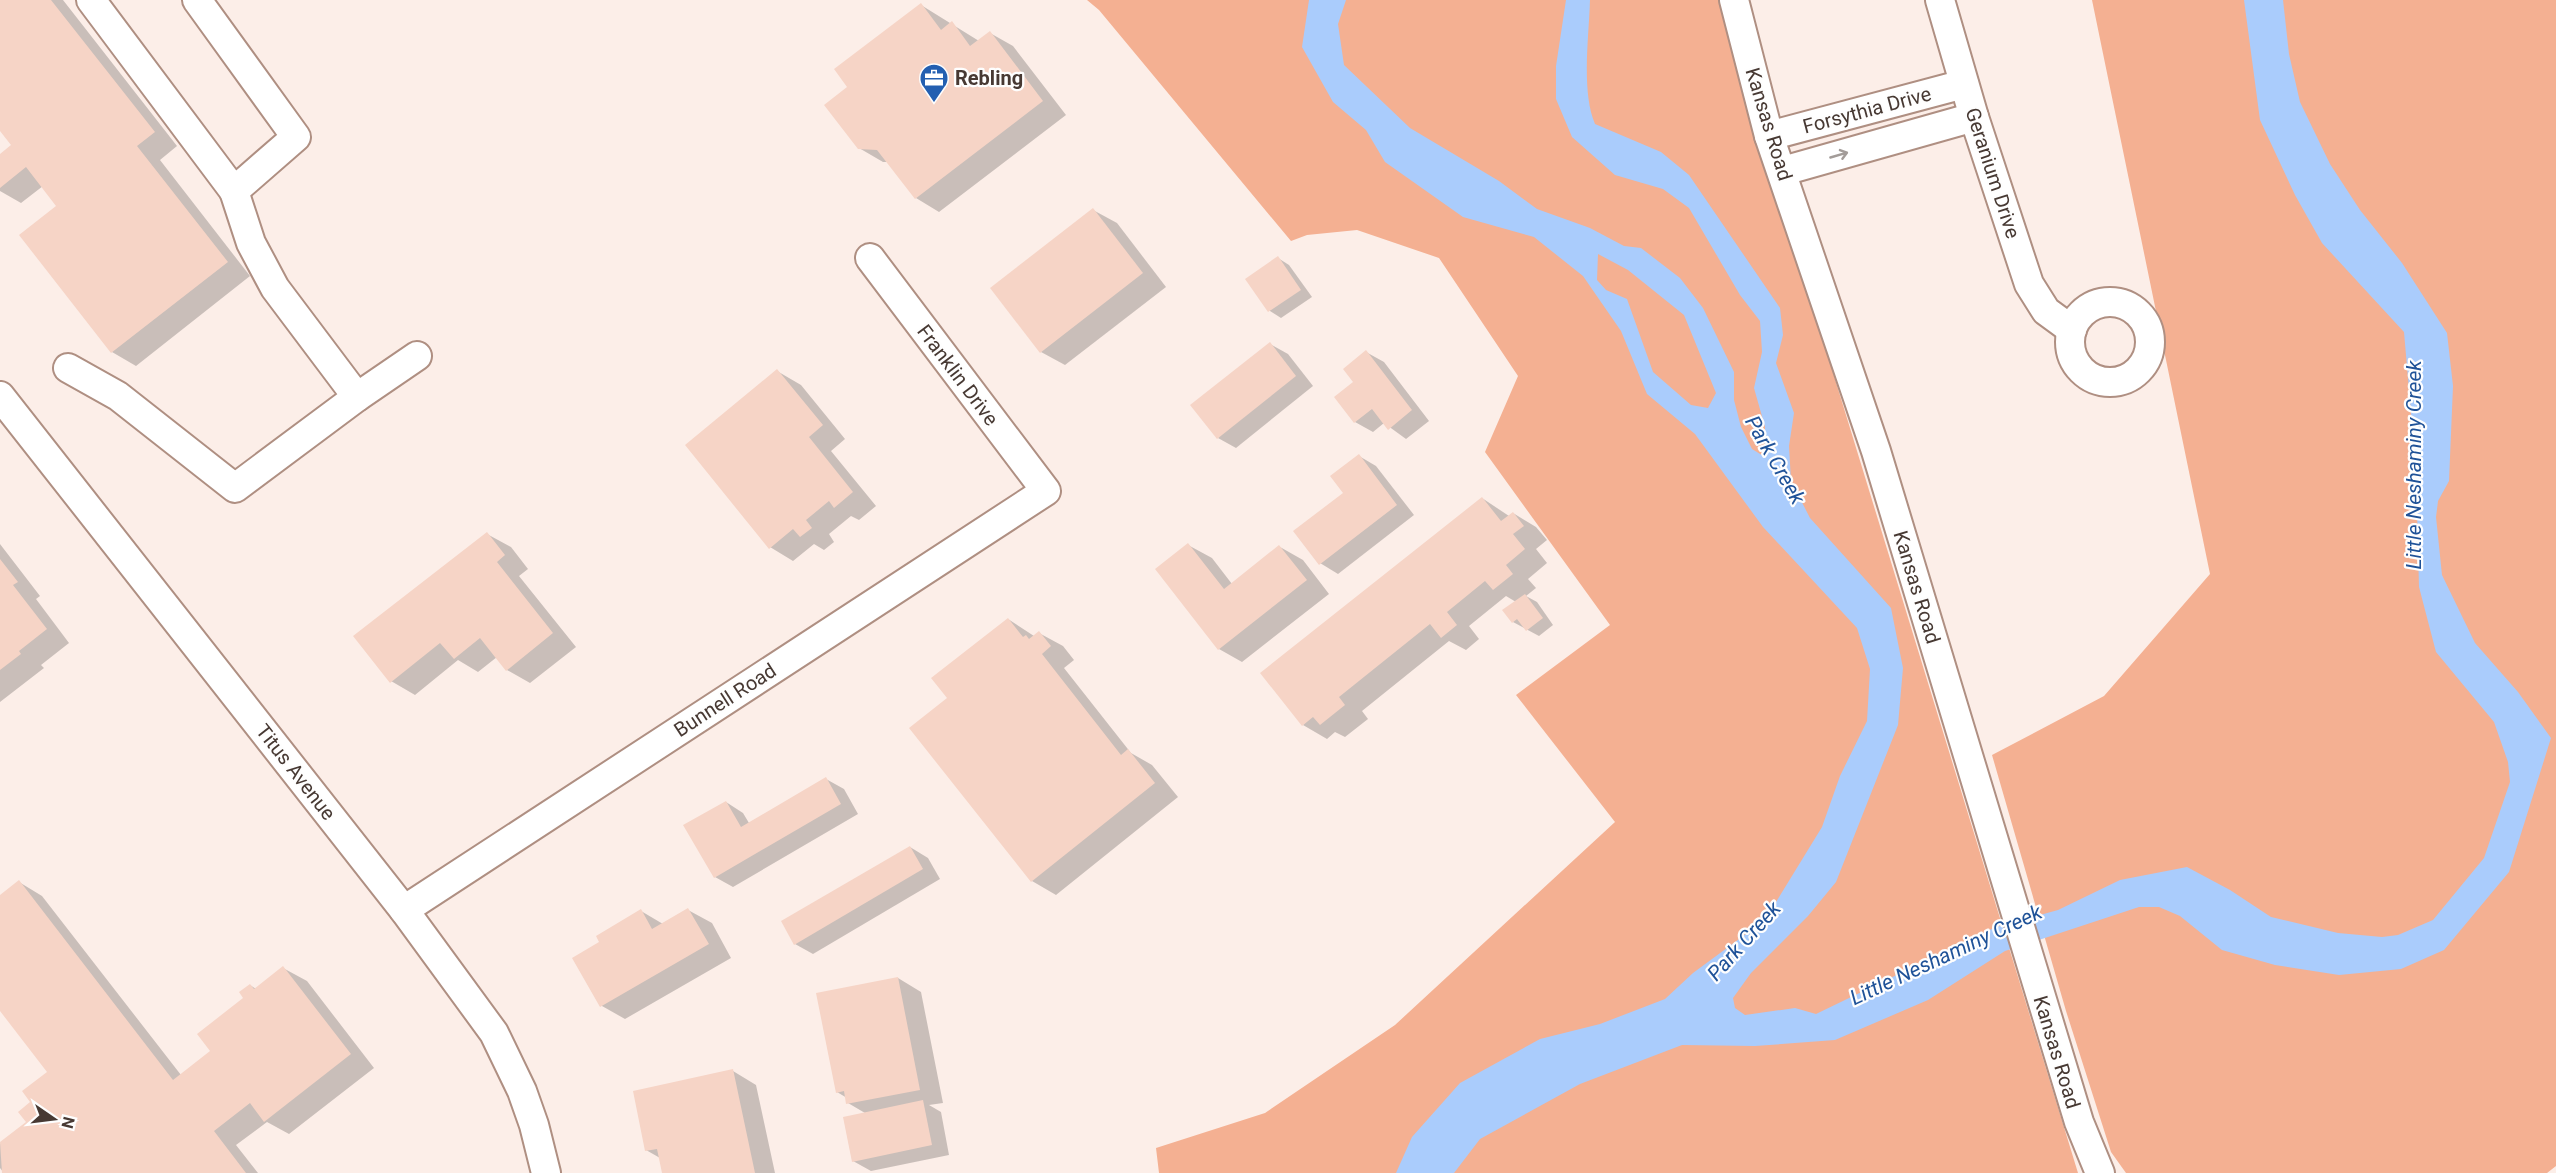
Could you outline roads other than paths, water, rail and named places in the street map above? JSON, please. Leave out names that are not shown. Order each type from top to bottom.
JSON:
[{"type":"street","points":[[91,0],[234,191],[251,243],[275,288],[357,397]]},
{"type":"street","points":[[197,0],[296,137],[234,191]]},
{"type":"street","name":"Kansas Road","points":[[1734,0],[1769,136],[1783,171],[1876,451],[2079,1122],[2100,1173]]},
{"type":"street","name":"Geranium Drive","points":[[1940,0],[1974,117],[2029,284],[2046,311],[2072,330]]},
{"type":"street","name":"Forsythia Drive","points":[[1769,136],[1964,84]]},
{"type":"street","name":"Forsythia Drive","points":[[1783,171],[1974,117]]},
{"type":"street","name":"Franklin Drive","points":[[870,258],[1046,491]]},
{"type":"street","points":[[68,368],[118,396],[235,488],[357,397],[417,356]]},
{"type":"street","name":"Titus Avenue","points":[[0,396],[404,910],[499,1042],[534,1125],[546,1173]]},
{"type":"street","name":"Bunnell Road","points":[[404,910],[1046,491]]},
{"type":"water","points":[[1309,0],[1346,0],[1338,24],[1344,65],[1410,128],[1499,181],[1537,209],[1590,228],[1624,246],[1641,248],[1680,278],[1703,308],[1734,372],[1734,400],[1741,427],[1752,449],[1765,457],[1765,427],[1754,388],[1762,352],[1760,321],[1740,295],[1689,208],[1663,189],[1615,175],[1572,137],[1556,99],[1556,66],[1566,0],[1590,0],[1587,80],[1588,96],[1595,124],[1661,152],[1689,175],[1780,308],[1783,335],[1776,363],[1794,413],[1789,446],[1791,481],[1810,518],[1891,608],[1903,668],[1898,725],[1836,882],[1808,916],[1751,973],[1733,998],[1735,1008],[1745,1015],[1795,1008],[1816,1014],[1996,927],[2058,910],[2120,880],[2187,867],[2230,890],[2271,917],[2338,933],[2382,937],[2398,935],[2433,920],[2484,858],[2510,782],[2508,762],[2494,722],[2436,652],[2419,587],[2416,471],[2404,332],[2322,243],[2295,195],[2260,120],[2244,0],[2283,0],[2289,54],[2300,102],[2330,164],[2360,210],[2402,263],[2447,333],[2453,386],[2449,481],[2438,501],[2436,517],[2442,575],[2475,643],[2518,692],[2551,738],[2509,872],[2444,950],[2401,969],[2339,975],[2275,965],[2222,950],[2180,916],[2159,907],[2139,907],[2005,951],[1928,1000],[1835,1040],[1755,1046],[1682,1045],[1580,1084],[1480,1139],[1454,1173],[1396,1173],[1412,1137],[1460,1083],[1540,1039],[1600,1024],[1665,999],[1693,973],[1765,920],[1822,827],[1840,776],[1867,721],[1870,669],[1857,628],[1763,527],[1695,434],[1647,394],[1621,331],[1583,276],[1534,237],[1463,217],[1385,162],[1366,130],[1333,102],[1302,47]],"holes":[[[1598,254],[1628,270],[1684,315],[1716,393],[1708,408],[1691,405],[1653,372],[1627,299],[1606,290],[1597,280]]]},
{"type":"place","name":"Rebling","points":[[934,104]]},
{"type":"water label","name":"Park Creek","points":[[1775,460]]},
{"type":"water label","name":"Little Neshaminy Creek","points":[[2414,465]]},
{"type":"water label","name":"Park Creek","points":[[1744,941]]},
{"type":"water label","name":"Little Neshaminy Creek","points":[[1946,955]]}]
